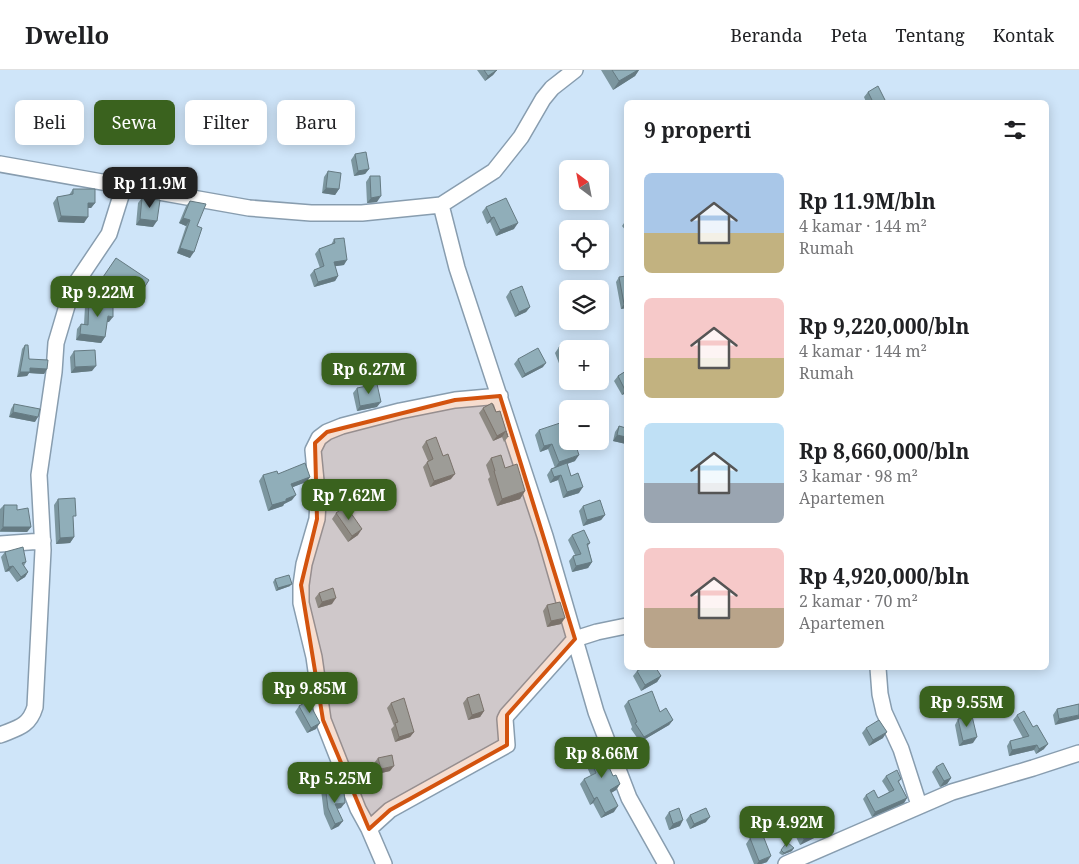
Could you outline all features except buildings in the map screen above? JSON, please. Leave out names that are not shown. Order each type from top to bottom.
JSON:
[{"type":"street","points":[[0,164],[248,208],[311,213],[362,213],[440,205],[494,171],[521,137],[543,99],[552,88],[575,70]]},
{"type":"street","points":[[0,735],[27,723],[32,718],[35,707],[43,541],[39,475],[53,380],[56,343],[72,289],[109,234],[124,186]]},
{"type":"street","points":[[440,205],[457,268],[545,536],[596,712],[629,798],[666,864]]},
{"type":"street","points":[[384,864],[358,809],[323,720],[314,657],[301,603],[304,564],[317,519],[318,502],[313,450],[319,438],[342,426],[400,411],[455,400],[500,396]]},
{"type":"street","points":[[0,544],[43,541]]},
{"type":"street","points":[[369,829],[390,810],[507,745],[505,719],[507,714],[575,639],[624,626]]},
{"type":"street","points":[[878,670],[884,712],[901,749],[919,805]]},
{"type":"street","points":[[786,864],[952,792],[1079,753]]},
{"type":"highlighted area","points":[[500,396],[575,639],[507,715],[507,745],[390,810],[369,829],[323,720],[301,585],[317,519],[315,443],[327,432],[455,400]]}]
